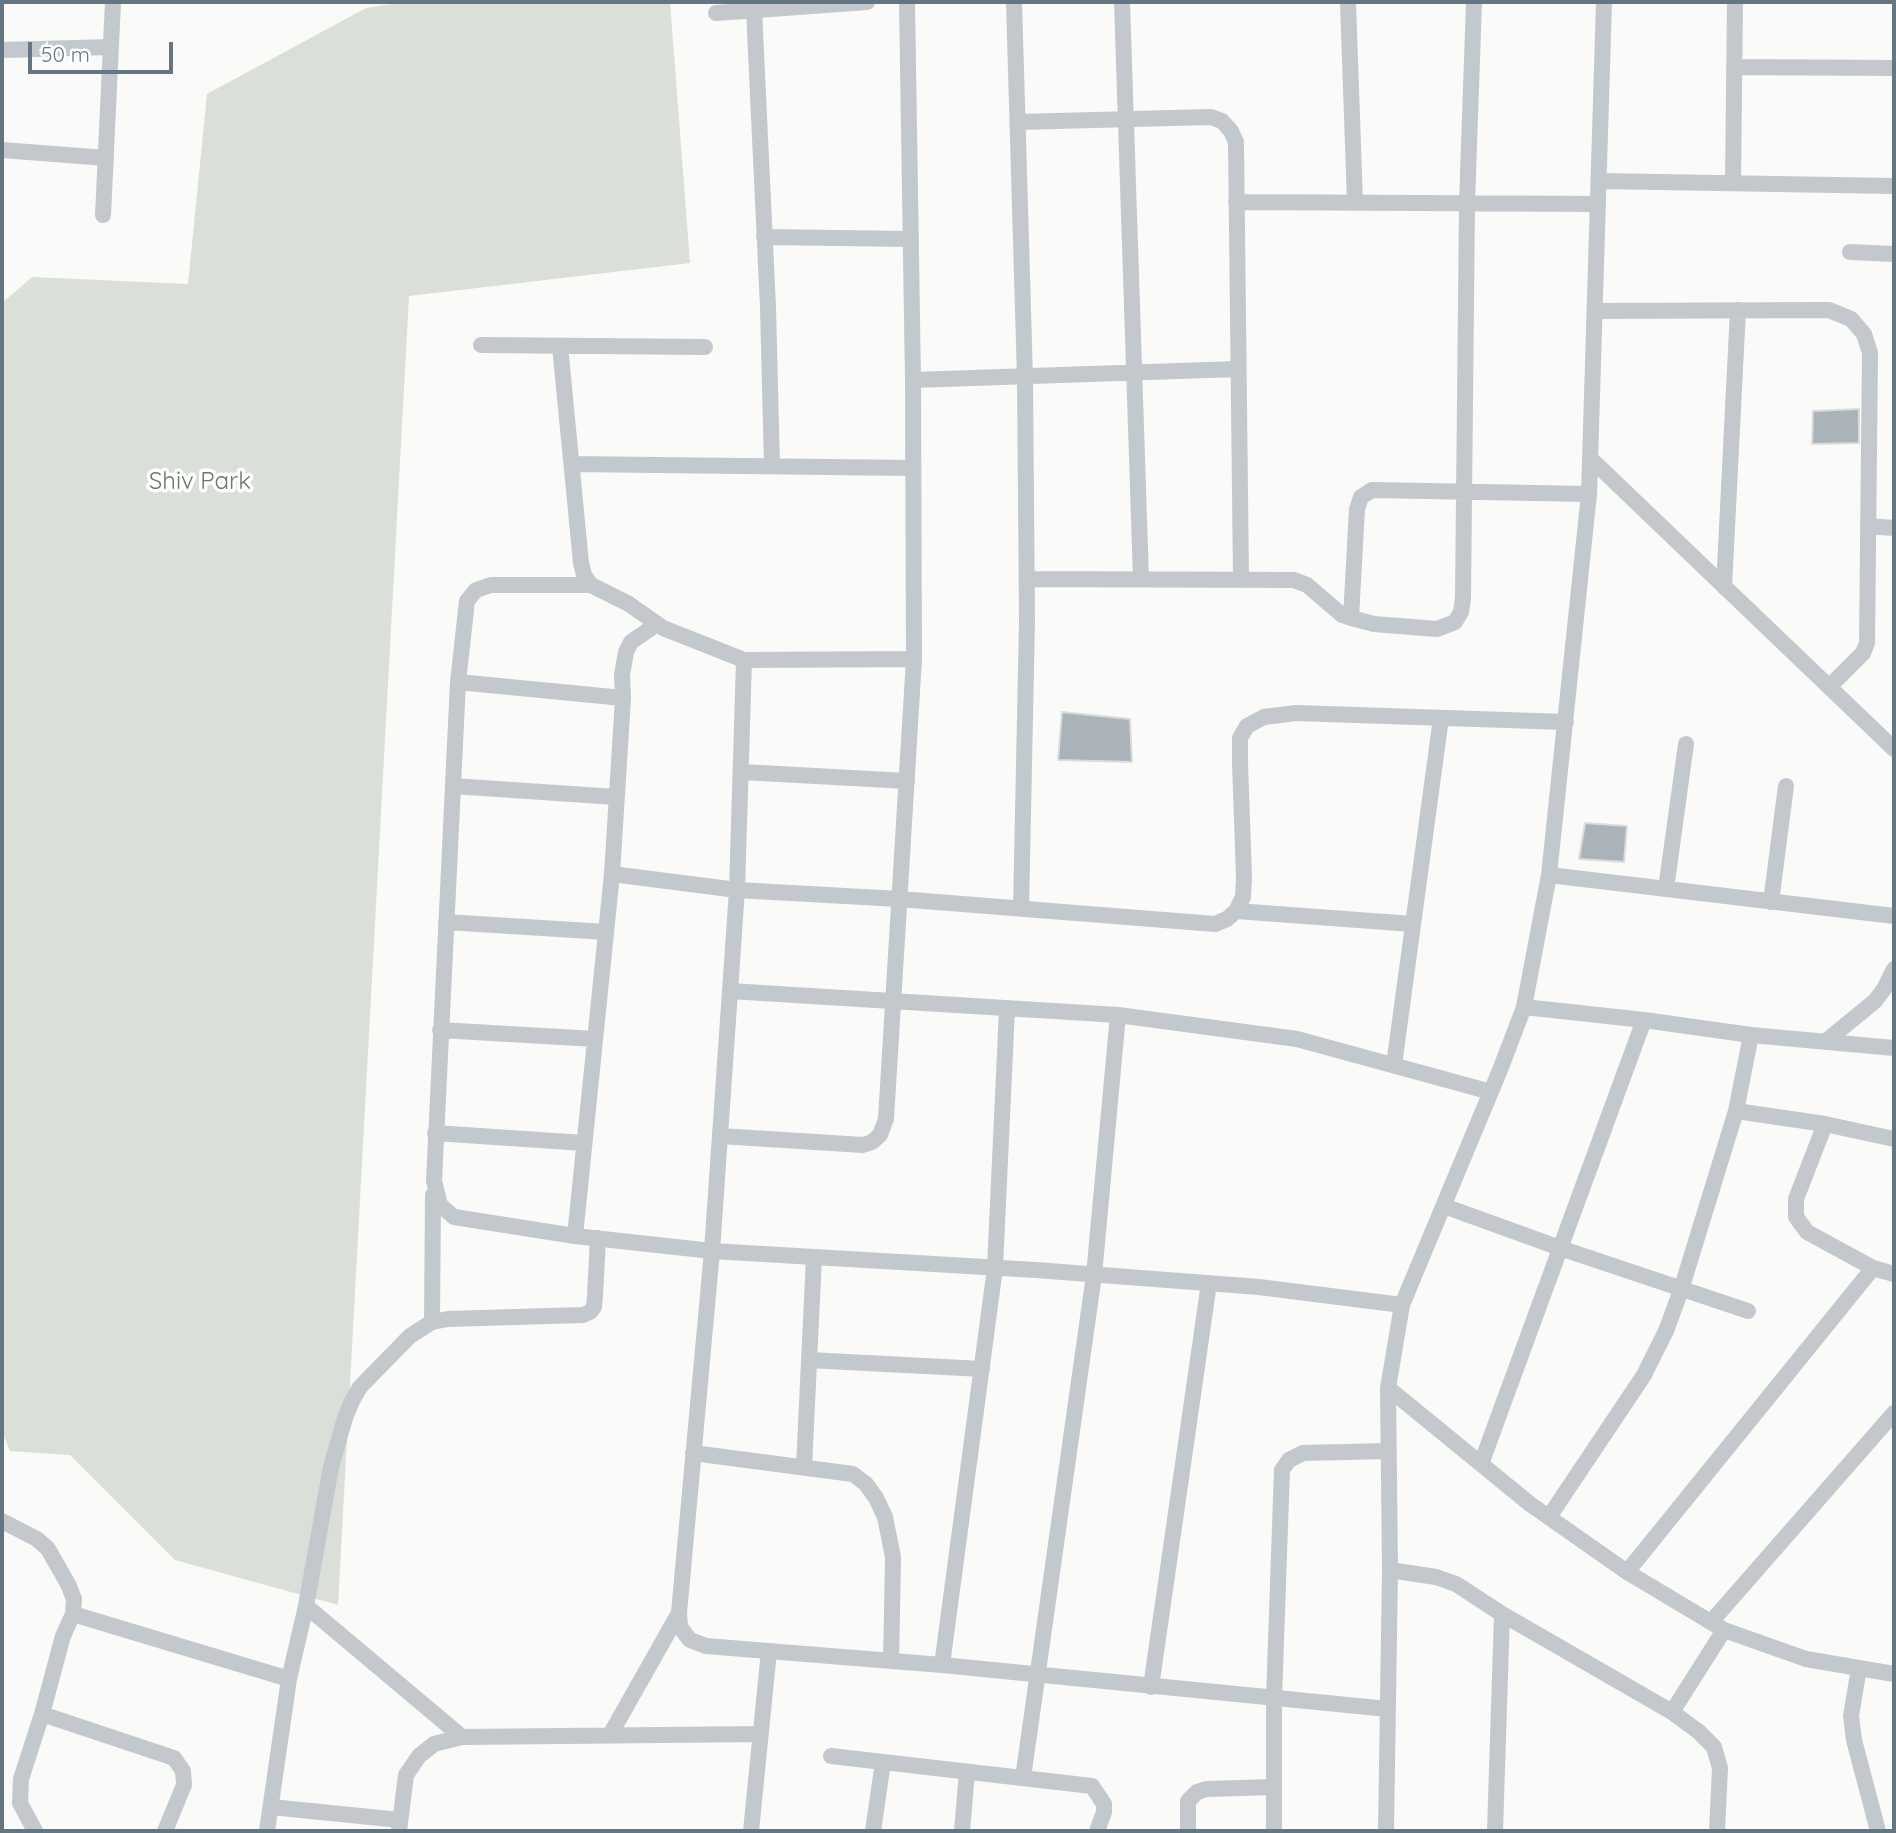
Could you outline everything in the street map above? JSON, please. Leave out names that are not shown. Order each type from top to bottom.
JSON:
[{"type":"street","points":[[103,215],[113,2]]},
{"type":"street","points":[[716,13],[867,2]]},
{"type":"street","points":[[720,1136],[863,1145],[880,1135],[886,1119],[914,659],[907,2]]},
{"type":"street","points":[[1014,2],[1025,378],[1027,579],[1021,909]]},
{"type":"street","points":[[1122,2],[1141,579]]},
{"type":"street","points":[[1348,2],[1355,203]]},
{"type":"street","points":[[1027,579],[1294,580],[1307,585],[1342,615],[1374,624],[1437,629],[1455,622],[1461,612],[1463,598],[1467,203],[1474,2]]},
{"type":"street","points":[[1386,1831],[1390,1570],[1388,1388],[1402,1306],[1524,1007],[1549,875],[1589,495],[1604,2]]},
{"type":"street","points":[[1733,183],[1735,2]]},
{"type":"street","points":[[754,10],[772,466]]},
{"type":"street","points":[[2,50],[111,47]]},
{"type":"street","points":[[1734,67],[1894,68]]},
{"type":"street","points":[[1018,122],[1211,117],[1222,121],[1231,131],[1236,142],[1241,580]]},
{"type":"street","points":[[2,150],[106,158]]},
{"type":"street","points":[[1599,181],[1894,186]]},
{"type":"street","points":[[1236,202],[1598,204]]},
{"type":"street","points":[[764,237],[911,239]]},
{"type":"street","points":[[1850,252],[1894,254]]},
{"type":"street","points":[[1724,587],[1738,310]]},
{"type":"street","points":[[1595,311],[1829,310],[1851,318],[1864,334],[1870,353],[1867,643],[1863,653],[1829,687]]},
{"type":"street","points":[[481,345],[705,347]]},
{"type":"street","points":[[560,346],[581,563],[584,575],[591,585]]},
{"type":"street","points":[[913,380],[1238,369]]},
{"type":"street","points":[[1591,459],[1894,749]]},
{"type":"street","points":[[572,464],[913,468]]},
{"type":"street","points":[[1351,618],[1357,509],[1361,497],[1372,490],[1589,495]]},
{"type":"street","points":[[1868,526],[1894,528]]},
{"type":"street","points":[[432,1322],[435,1133],[440,1030],[458,682],[467,601],[476,590],[491,585],[591,585],[629,604],[663,628],[744,660],[914,659]]},
{"type":"street","points":[[575,1236],[612,874],[623,698],[622,675],[626,652],[631,642],[657,624]]},
{"type":"street","points":[[744,660],[737,890],[712,1251],[679,1613],[680,1628],[690,1640],[706,1646],[1039,1673],[1151,1687],[1388,1709]]},
{"type":"street","points":[[458,682],[623,698]]},
{"type":"street","points":[[612,874],[737,890],[899,899],[1215,924],[1236,911],[1243,897],[1240,738],[1247,726],[1264,717],[1296,713],[1566,722]]},
{"type":"street","points":[[1394,1065],[1441,718]]},
{"type":"street","points":[[1666,889],[1686,744]]},
{"type":"street","points":[[742,772],[907,781]]},
{"type":"street","points":[[453,786],[616,797]]},
{"type":"street","points":[[1772,902],[1786,786]]},
{"type":"street","points":[[1549,875],[1894,916]]},
{"type":"street","points":[[1236,911],[1413,924]]},
{"type":"street","points":[[446,922],[606,932]]},
{"type":"street","points":[[1825,1042],[1875,1001],[1894,969]]},
{"type":"street","points":[[730,991],[1118,1015],[1297,1039],[1491,1092]]},
{"type":"street","points":[[1524,1007],[1751,1035],[1894,1048]]},
{"type":"street","points":[[942,1665],[995,1268],[1007,1009]]},
{"type":"street","points":[[1023,1779],[1094,1275],[1118,1015]]},
{"type":"street","points":[[1481,1464],[1644,1020]]},
{"type":"street","points":[[440,1030],[595,1039]]},
{"type":"street","points":[[1549,1517],[1644,1375],[1666,1331],[1736,1111],[1751,1035]]},
{"type":"street","points":[[1736,1111],[1825,1124],[1894,1139]]},
{"type":"street","points":[[1825,1124],[1796,1199],[1796,1217],[1807,1232],[1873,1268],[1894,1274]]},
{"type":"street","points":[[435,1133],[584,1143]]},
{"type":"street","points":[[434,1181],[440,1205],[454,1217],[575,1236],[712,1251],[1259,1287],[1402,1306]]},
{"type":"street","points":[[1444,1206],[1748,1311]]},
{"type":"street","points":[[267,1831],[289,1679],[306,1606],[332,1459],[352,1401],[360,1387],[410,1336],[432,1322],[447,1319],[583,1315],[590,1312],[594,1307],[598,1238]]},
{"type":"street","points":[[804,1467],[814,1257]]},
{"type":"street","points":[[1627,1572],[1873,1268]]},
{"type":"street","points":[[1151,1687],[1209,1283]]},
{"type":"street","points":[[809,1360],[982,1369]]},
{"type":"street","points":[[1388,1388],[1549,1517],[1627,1572],[1718,1626],[1806,1658],[1894,1674]]},
{"type":"street","points":[[1672,1712],[1718,1626],[1894,1413]]},
{"type":"street","points":[[1274,1831],[1274,1698],[1282,1469],[1289,1460],[1303,1453],[1389,1451]]},
{"type":"street","points":[[693,1452],[853,1474],[866,1484],[885,1517],[893,1557],[891,1661]]},
{"type":"street","points":[[2,1521],[37,1539],[48,1549],[74,1599],[73,1614],[63,1636],[21,1779],[20,1803],[35,1831]]},
{"type":"street","points":[[1390,1570],[1436,1577],[1456,1584],[1502,1614],[1672,1712],[1699,1732],[1714,1747],[1720,1768],[1717,1831]]},
{"type":"street","points":[[306,1606],[462,1737]]},
{"type":"street","points":[[610,1735],[679,1613]]},
{"type":"street","points":[[73,1614],[289,1679]]},
{"type":"street","points":[[1495,1831],[1502,1614]]},
{"type":"street","points":[[751,1831],[769,1651]]},
{"type":"street","points":[[1859,1668],[1851,1716],[1854,1740],[1878,1831]]},
{"type":"street","points":[[42,1714],[174,1758],[183,1771],[184,1785],[165,1831]]},
{"type":"street","points":[[271,1807],[399,1826],[406,1775],[419,1756],[434,1744],[462,1737],[761,1734]]},
{"type":"street","points":[[831,1756],[1092,1786],[1104,1804],[1097,1831]]},
{"type":"street","points":[[873,1831],[883,1762]]},
{"type":"street","points":[[962,1831],[967,1772]]},
{"type":"street","points":[[1188,1831],[1188,1801],[1197,1792],[1207,1789],[1274,1787]]},
{"type":"green space","name":"Shiv Park","points":[[404,2],[670,2],[690,263],[409,296],[338,1605],[175,1560],[70,1455],[10,1451],[2,1431],[2,303],[32,277],[188,284],[207,94],[366,8]]},
{"type":"building","points":[[1859,409],[1859,443],[1812,444],[1813,411]]},
{"type":"building","points":[[1062,712],[1130,719],[1132,762],[1058,760]]},
{"type":"building","points":[[1585,823],[1627,826],[1624,862],[1579,859]]}]
